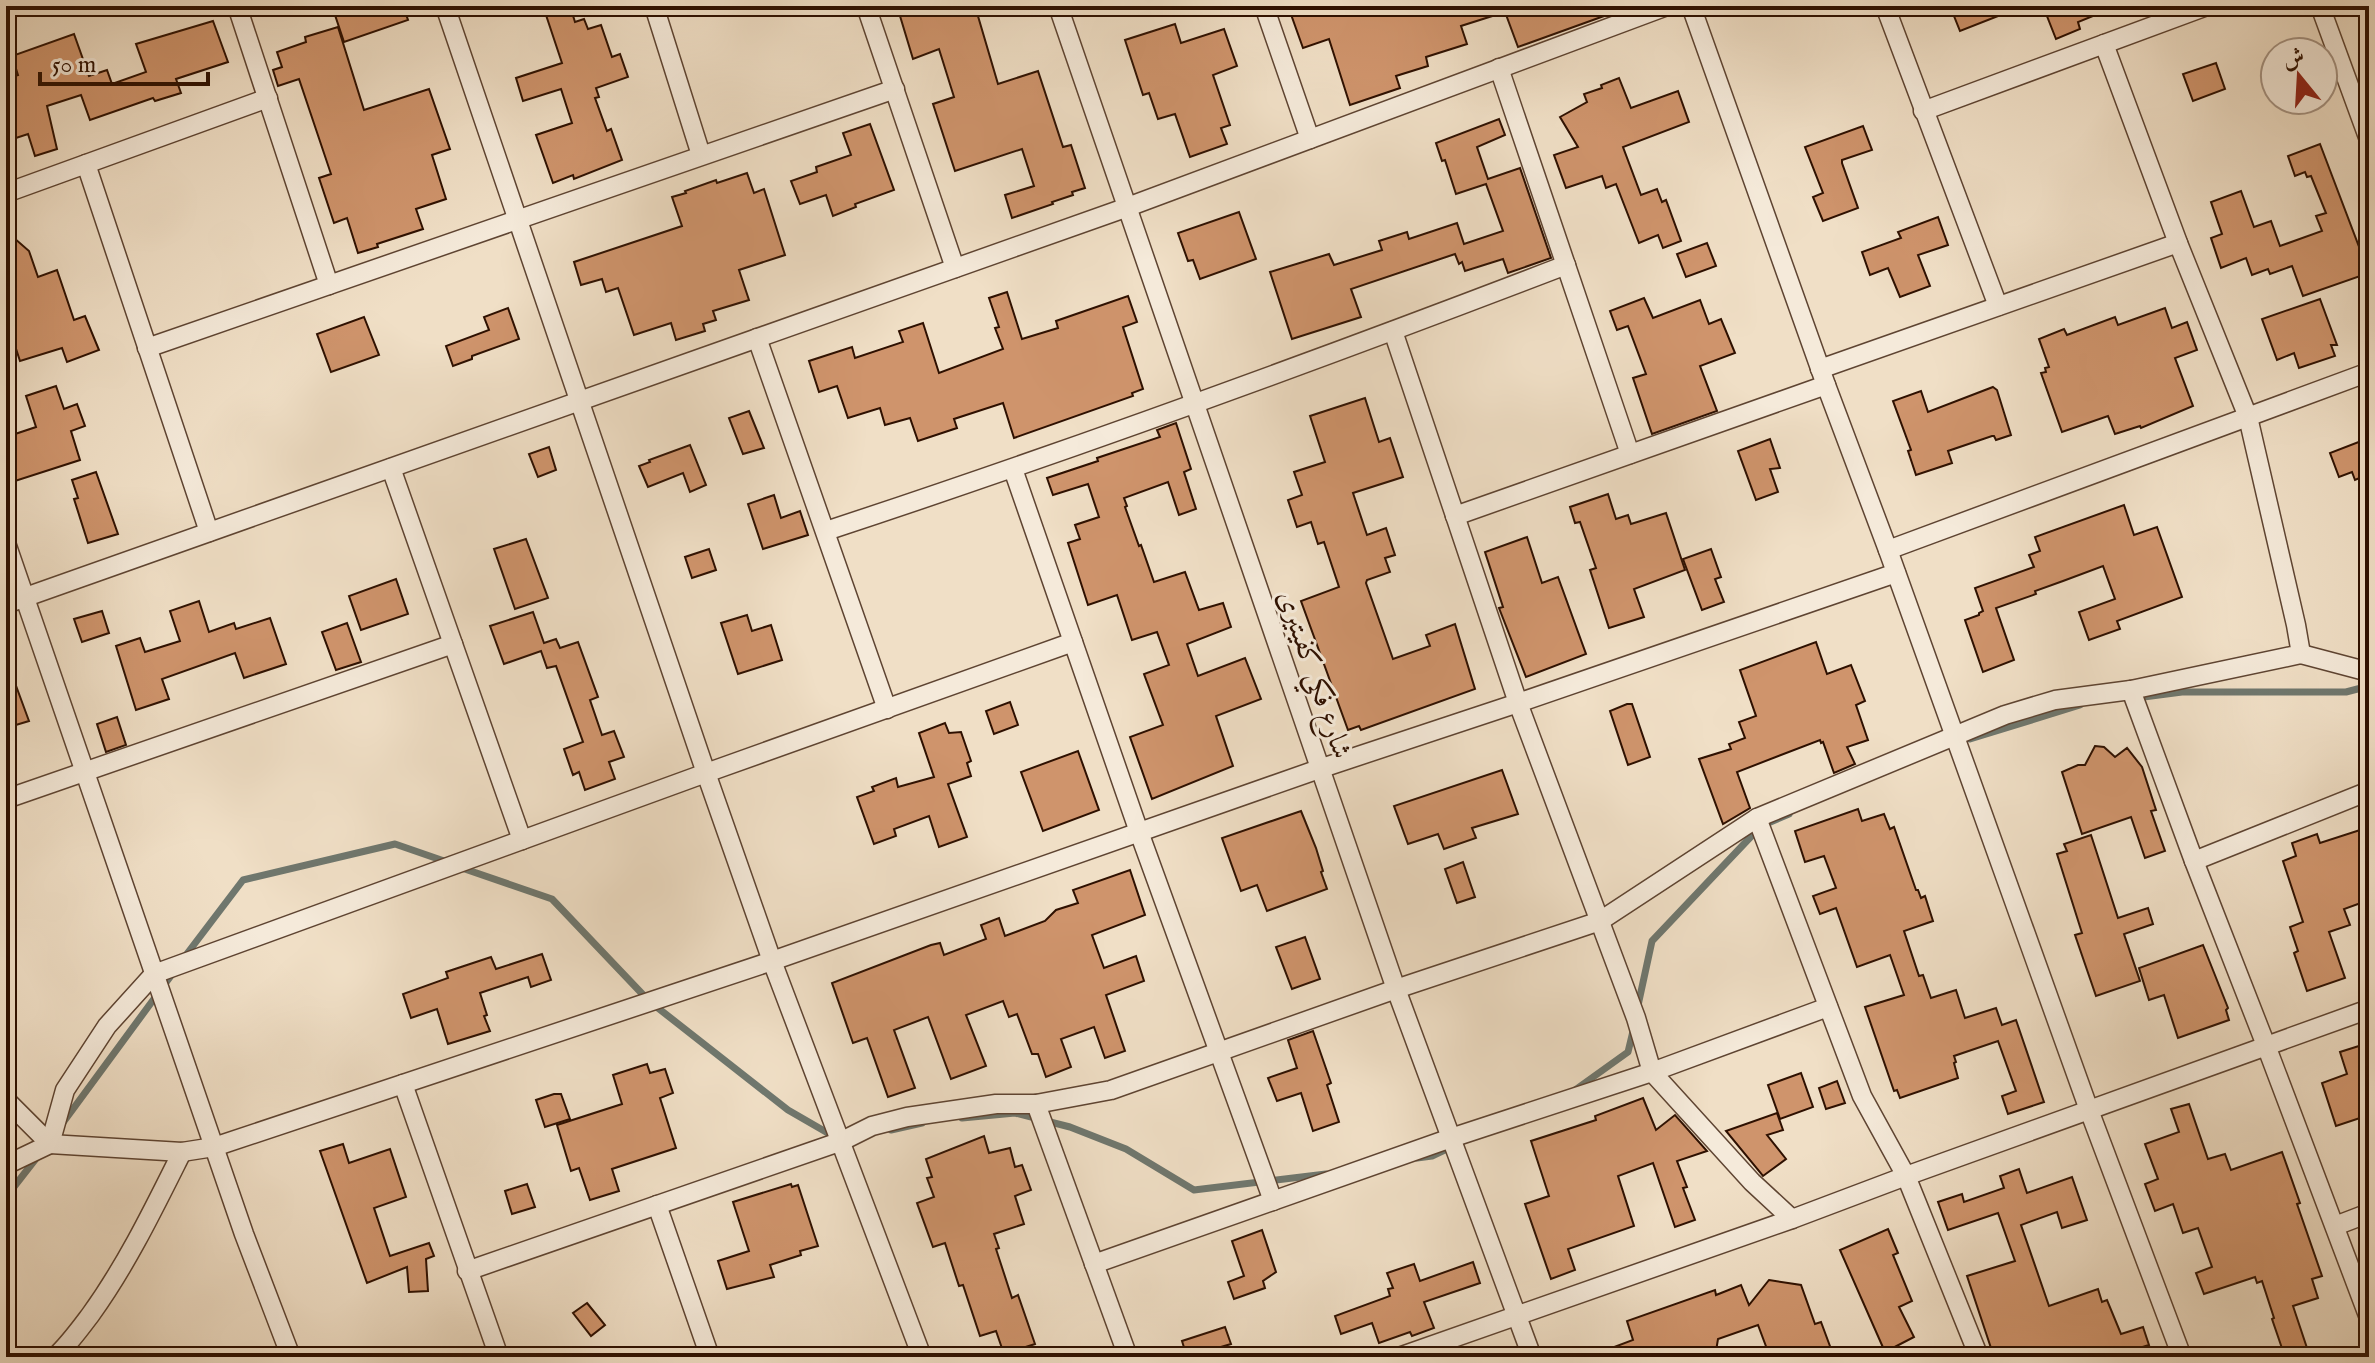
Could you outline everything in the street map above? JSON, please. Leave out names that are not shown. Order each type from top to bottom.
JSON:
[{"type":"street","points":[[237,6],[329,285]]},
{"type":"street","points":[[445,6],[772,961],[922,1357]]},
{"type":"street","points":[[654,6],[701,155]]},
{"type":"street","points":[[866,6],[955,268]]},
{"type":"street","name":"شارع فكي كفيتيرى","points":[[1058,6],[1396,989],[1532,1357]]},
{"type":"street","points":[[1264,6],[1310,139]]},
{"type":"street","points":[[6,604],[1125,208],[1667,6]]},
{"type":"street","points":[[1691,6],[2089,1110],[2182,1357]]},
{"type":"street","points":[[1885,6],[1998,306]]},
{"type":"street","points":[[1923,111],[2207,6]]},
{"type":"street","points":[[2320,6],[2369,140]]},
{"type":"street","points":[[2104,44],[2178,243],[2248,417],[2301,654]]},
{"type":"street","points":[[1499,68],[1630,454]]},
{"type":"street","points":[[147,348],[895,89]]},
{"type":"street","points":[[6,193],[268,98]]},
{"type":"street","points":[[86,164],[209,532]]},
{"type":"street","points":[[1455,516],[1630,454],[1998,306],[2178,243]]},
{"type":"street","points":[[826,531],[1013,469],[1566,265]]},
{"type":"street","points":[[1393,331],[1518,703],[1636,1018],[1652,1072],[1752,1182],[1792,1219]]},
{"type":"street","points":[[757,338],[887,709]]},
{"type":"street","points":[[1888,550],[2369,372]]},
{"type":"street","points":[[391,468],[522,840]]},
{"type":"street","points":[[1013,469],[1139,832],[1273,1201]]},
{"type":"street","points":[[6,543],[244,1234],[291,1357]]},
{"type":"street","points":[[6,1165],[50,1144],[182,1152],[214,1147],[772,961],[1319,769],[1896,573]]},
{"type":"street","points":[[50,1144],[65,1090],[107,1026],[154,974],[1073,642]]},
{"type":"street","points":[[6,799],[453,644]]},
{"type":"street","points":[[467,1271],[842,1141],[872,1126],[907,1117],[996,1104],[1036,1104],[1111,1090],[1600,921],[1757,818],[2030,706],[2131,690],[2301,654],[2369,672]]},
{"type":"street","points":[[2131,690],[2369,1318]]},
{"type":"street","points":[[2194,861],[2369,791]]},
{"type":"street","points":[[1757,818],[1862,1096],[1906,1176],[1976,1356]]},
{"type":"street","points":[[1094,1264],[1451,1138],[1652,1072],[1828,1007]]},
{"type":"street","points":[[1399,1357],[1792,1219],[2369,1009]]},
{"type":"street","points":[[403,1084],[499,1357]]},
{"type":"street","points":[[6,1100],[50,1144]]},
{"type":"street","points":[[1036,1104],[1128,1357]]},
{"type":"street","points":[[55,1357],[68,1345],[110,1288],[182,1152]]},
{"type":"street","points":[[657,1205],[710,1357]]},
{"type":"street","points":[[2335,1226],[2369,1213]]},
{"type":"building","points":[[332,6],[403,6],[408,20],[344,42]]},
{"type":"building","points":[[543,6],[570,6],[575,22],[584,19],[588,29],[601,25],[612,57],[620,54],[628,77],[596,88],[599,97],[595,98],[622,160],[574,179],[573,175],[553,183],[536,135],[572,123],[561,89],[523,101],[516,78],[562,63]]},
{"type":"building","points":[[897,6],[975,6],[998,84],[1038,71],[1063,147],[1071,145],[1085,188],[1053,204],[1012,218],[1005,195],[1034,186],[1022,149],[955,171],[933,104],[954,97],[939,49],[913,59]]},
{"type":"building","points":[[1288,6],[1629,7],[1518,47],[1505,12],[1461,26],[1467,44],[1426,57],[1428,66],[1396,76],[1400,88],[1350,105],[1329,39],[1303,48]]},
{"type":"building","points":[[1950,6],[2021,6],[2021,7],[1960,31]]},
{"type":"building","points":[[2043,6],[2115,7],[2078,22],[2080,29],[2056,39]]},
{"type":"building","points":[[213,21],[228,62],[176,79],[181,93],[155,101],[153,98],[90,120],[81,95],[47,106],[57,149],[35,156],[28,134],[16,138],[6,107],[6,95],[13,93],[8,78],[18,75],[12,56],[74,34],[89,76],[107,70],[112,84],[146,72],[136,44]]},
{"type":"building","points":[[1175,24],[1181,43],[1224,29],[1237,66],[1213,75],[1230,125],[1221,128],[1227,144],[1190,157],[1175,114],[1158,119],[1149,93],[1143,95],[1125,40]]},
{"type":"building","points":[[338,27],[364,110],[429,89],[450,149],[432,155],[446,199],[416,209],[423,229],[358,253],[347,218],[334,223],[319,178],[331,174],[299,79],[278,86],[273,70],[282,67],[277,52],[306,42],[305,37]]},
{"type":"building","points":[[2216,63],[2225,89],[2193,101],[2183,74]]},
{"type":"building","points":[[1619,78],[1631,108],[1678,91],[1689,122],[1623,147],[1641,195],[1657,189],[1662,202],[1666,200],[1681,241],[1663,248],[1658,235],[1639,243],[1616,184],[1606,188],[1602,176],[1566,188],[1554,155],[1578,147],[1560,117],[1587,102],[1584,94]]},
{"type":"building","points":[[1499,119],[1505,135],[1477,147],[1488,179],[1520,168],[1551,258],[1508,273],[1503,259],[1465,271],[1455,254],[1351,289],[1361,317],[1292,339],[1270,272],[1329,254],[1334,265],[1382,250],[1379,241],[1407,232],[1409,239],[1457,223],[1464,244],[1503,231],[1486,184],[1456,194],[1436,143]]},
{"type":"building","points":[[870,124],[894,190],[855,204],[856,207],[833,216],[826,195],[800,204],[791,181],[817,172],[816,167],[851,155],[843,133]]},
{"type":"building","points":[[1863,126],[1872,150],[1842,160],[1858,208],[1823,221],[1813,197],[1823,193],[1805,147]]},
{"type":"building","points":[[2320,144],[2369,273],[2303,296],[2292,266],[2270,274],[2268,269],[2252,275],[2246,258],[2221,268],[2211,238],[2222,234],[2211,202],[2241,191],[2254,227],[2271,221],[2280,246],[2322,231],[2316,216],[2326,213],[2311,176],[2307,177],[2305,172],[2295,176],[2288,156]]},
{"type":"building","points":[[747,173],[754,193],[764,189],[785,255],[739,270],[749,300],[713,311],[716,320],[703,324],[705,331],[676,340],[671,323],[634,335],[618,288],[606,292],[602,279],[581,285],[574,262],[682,226],[672,197],[716,180],[717,183]]},
{"type":"building","points":[[1239,212],[1256,259],[1200,279],[1193,260],[1188,261],[1178,233]]},
{"type":"building","points":[[1938,217],[1948,245],[1918,255],[1930,286],[1900,297],[1888,268],[1870,275],[1862,252],[1901,238],[1898,232]]},
{"type":"building","points":[[6,231],[29,251],[38,277],[57,270],[74,320],[85,316],[99,350],[67,362],[62,348],[20,361],[6,318]]},
{"type":"building","points":[[1707,243],[1716,266],[1686,277],[1677,254]]},
{"type":"building","points":[[1007,292],[1022,339],[1058,328],[1056,321],[1128,296],[1137,322],[1123,327],[1143,389],[1132,393],[1133,396],[1014,438],[1003,403],[954,419],[957,428],[918,441],[910,418],[885,425],[880,408],[848,418],[837,386],[819,392],[809,361],[852,347],[855,358],[903,342],[899,331],[923,323],[939,373],[1003,349],[989,298]]},
{"type":"building","points":[[1644,298],[1653,318],[1700,300],[1709,324],[1721,319],[1735,353],[1700,366],[1717,411],[1652,434],[1633,378],[1646,374],[1628,326],[1617,330],[1610,311]]},
{"type":"building","points":[[2320,299],[2337,345],[2331,345],[2335,356],[2299,368],[2294,353],[2277,360],[2262,319]]},
{"type":"building","points":[[508,308],[519,339],[453,366],[446,346],[489,330],[484,317]]},
{"type":"building","points":[[2165,308],[2172,328],[2187,322],[2197,350],[2175,358],[2193,406],[2141,428],[2115,434],[2108,416],[2062,432],[2041,373],[2049,367],[2039,339],[2064,329],[2067,335],[2115,317],[2118,325]]},
{"type":"building","points":[[364,317],[379,355],[331,372],[317,334]]},
{"type":"building","points":[[56,386],[64,409],[77,404],[85,426],[71,431],[80,460],[15,481],[6,449],[6,437],[36,427],[26,396]]},
{"type":"building","points":[[1993,387],[1997,390],[2011,435],[1996,440],[1992,436],[1948,451],[1952,463],[1916,475],[1908,451],[1911,450],[1893,401],[1921,391],[1928,412]]},
{"type":"building","points":[[1365,398],[1379,442],[1390,438],[1403,477],[1353,493],[1367,535],[1386,528],[1395,555],[1385,558],[1390,572],[1366,583],[1393,659],[1430,646],[1426,635],[1455,624],[1475,689],[1361,730],[1359,726],[1348,730],[1301,601],[1339,587],[1324,542],[1318,544],[1311,522],[1297,527],[1288,500],[1302,495],[1294,472],[1325,462],[1310,416]]},
{"type":"building","points":[[749,411],[764,448],[743,454],[729,418]]},
{"type":"building","points":[[1176,423],[1191,469],[1184,472],[1196,509],[1179,515],[1168,482],[1124,498],[1125,507],[1154,582],[1185,572],[1199,610],[1223,603],[1231,627],[1187,644],[1198,676],[1245,658],[1261,699],[1216,716],[1233,766],[1152,799],[1130,737],[1163,725],[1144,674],[1169,665],[1157,632],[1132,640],[1117,595],[1088,605],[1068,543],[1080,539],[1075,525],[1099,517],[1088,484],[1053,495],[1047,478],[1160,437],[1157,430]]},
{"type":"building","points":[[2369,438],[2369,474],[2355,480],[2352,472],[2339,477],[2330,453]]},
{"type":"building","points":[[1770,439],[1780,468],[1770,469],[1778,492],[1756,500],[1738,451]]},
{"type":"building","points":[[690,445],[706,485],[690,492],[683,473],[648,487],[639,466]]},
{"type":"building","points":[[549,447],[556,470],[538,477],[529,454]]},
{"type":"building","points":[[96,472],[118,534],[88,543],[74,499],[78,498],[72,480]]},
{"type":"building","points":[[1608,494],[1616,519],[1628,515],[1631,524],[1666,513],[1685,570],[1634,589],[1644,617],[1609,628],[1590,570],[1596,568],[1580,522],[1575,523],[1570,507]]},
{"type":"building","points":[[774,495],[781,518],[800,511],[808,535],[763,549],[748,504]]},
{"type":"building","points":[[2124,505],[2134,535],[2157,527],[2182,597],[2117,621],[2120,629],[2089,640],[2079,612],[2115,599],[2103,566],[2035,591],[2036,594],[1996,608],[2014,660],[1983,672],[1965,620],[1983,611],[1975,588],[2034,567],[2029,555],[2040,551],[2035,537]]},
{"type":"building","points":[[1527,537],[1542,583],[1558,577],[1586,654],[1526,677],[1499,608],[1503,607],[1485,552]]},
{"type":"building","points":[[526,539],[548,598],[515,609],[494,549]]},
{"type":"building","points":[[709,549],[716,570],[692,578],[685,557]]},
{"type":"building","points":[[1711,549],[1721,577],[1715,579],[1724,602],[1702,610],[1683,559]]},
{"type":"building","points":[[396,579],[408,614],[361,630],[349,596]]},
{"type":"building","points":[[199,601],[209,632],[234,623],[236,629],[270,618],[286,664],[244,678],[235,653],[162,679],[169,699],[136,710],[116,646],[140,638],[145,652],[180,641],[170,611]]},
{"type":"building","points":[[102,611],[109,633],[82,642],[74,619]]},
{"type":"building","points":[[533,612],[544,643],[556,639],[560,648],[578,642],[598,697],[590,700],[602,735],[614,731],[624,757],[609,762],[615,779],[585,790],[579,772],[573,775],[564,749],[583,742],[556,666],[547,668],[541,651],[504,664],[490,626]]},
{"type":"building","points":[[747,615],[752,631],[771,625],[782,660],[738,674],[721,623]]},
{"type":"building","points":[[347,623],[361,662],[336,670],[322,632]]},
{"type":"building","points":[[1816,642],[1827,674],[1851,665],[1865,701],[1856,705],[1868,740],[1847,747],[1855,764],[1834,773],[1820,740],[1737,772],[1750,808],[1723,824],[1699,759],[1731,749],[1729,744],[1745,738],[1739,722],[1756,716],[1740,670]]},
{"type":"building","points":[[6,664],[29,721],[6,728]]},
{"type":"building","points":[[1010,702],[1018,725],[994,734],[986,711]]},
{"type":"building","points":[[1632,704],[1650,757],[1628,765],[1610,711]]},
{"type":"building","points":[[117,717],[126,745],[106,752],[97,724]]},
{"type":"building","points":[[945,723],[949,733],[961,732],[971,761],[967,763],[971,776],[948,784],[967,837],[939,847],[929,816],[894,829],[896,836],[874,844],[857,797],[874,791],[872,787],[896,778],[898,787],[934,777],[919,733]]},
{"type":"building","points":[[2095,746],[2104,747],[2115,757],[2127,748],[2142,767],[2156,810],[2151,811],[2165,851],[2145,858],[2131,817],[2082,834],[2062,772],[2085,765]]},
{"type":"building","points":[[1078,751],[1099,810],[1043,831],[1021,772]]},
{"type":"building","points":[[1502,770],[1518,814],[1472,828],[1476,838],[1444,849],[1438,834],[1408,844],[1394,806]]},
{"type":"building","points":[[1858,809],[1862,821],[1884,814],[1890,829],[1894,827],[1916,890],[1921,898],[1925,896],[1933,921],[1904,931],[1919,976],[1923,975],[1931,998],[1956,990],[1965,1018],[1996,1008],[2002,1025],[2016,1020],[2044,1102],[2008,1114],[2002,1096],[2016,1091],[1998,1041],[1954,1056],[1958,1078],[1900,1098],[1897,1090],[1894,1091],[1865,1007],[1904,995],[1890,955],[1857,967],[1836,908],[1820,914],[1813,896],[1836,888],[1824,856],[1805,862],[1795,831]]},
{"type":"building","points":[[1301,811],[1316,848],[1327,889],[1267,911],[1257,885],[1241,891],[1222,838]]},
{"type":"building","points":[[2360,830],[2369,857],[2369,900],[2344,909],[2350,925],[2329,932],[2345,978],[2307,991],[2294,953],[2298,951],[2290,927],[2303,922],[2283,861],[2296,856],[2292,843],[2317,834],[2320,843]]},
{"type":"building","points":[[2091,835],[2118,918],[2148,908],[2153,924],[2124,934],[2140,981],[2096,996],[2075,935],[2082,933],[2057,854],[2067,851],[2064,844]]},
{"type":"building","points":[[1463,862],[1475,897],[1457,903],[1445,869]]},
{"type":"building","points":[[1130,870],[1145,915],[1092,935],[1104,968],[1136,956],[1144,981],[1106,995],[1125,1051],[1105,1058],[1094,1027],[1061,1039],[1071,1067],[1046,1077],[1038,1054],[1032,1054],[1017,1014],[1009,1017],[1003,1001],[966,1015],[986,1066],[951,1079],[928,1017],[894,1030],[915,1088],[888,1097],[867,1038],[853,1043],[832,983],[931,945],[940,943],[944,955],[986,939],[981,925],[999,918],[1005,936],[1045,921],[1056,910],[1078,903],[1073,890]]},
{"type":"building","points":[[1305,937],[1320,979],[1292,989],[1276,947]]},
{"type":"building","points":[[2203,945],[2228,1008],[2229,1020],[2178,1038],[2164,995],[2149,1000],[2139,968]]},
{"type":"building","points":[[542,954],[551,980],[531,987],[528,977],[480,993],[490,1031],[448,1044],[437,1009],[411,1018],[403,994],[448,978],[446,972],[491,957],[496,969]]},
{"type":"building","points":[[1313,1031],[1331,1083],[1327,1085],[1339,1122],[1313,1131],[1301,1093],[1277,1101],[1268,1078],[1297,1068],[1288,1040]]},
{"type":"building","points":[[2362,1045],[2369,1064],[2369,1115],[2336,1126],[2322,1083],[2347,1074],[2340,1052]]},
{"type":"building","points":[[647,1064],[650,1073],[665,1069],[673,1093],[660,1098],[676,1148],[612,1169],[619,1191],[590,1200],[579,1168],[571,1171],[557,1125],[622,1104],[613,1075]]},
{"type":"building","points":[[1801,1073],[1813,1107],[1780,1119],[1768,1085]]},
{"type":"building","points":[[1837,1081],[1845,1103],[1826,1109],[1819,1088]]},
{"type":"building","points":[[561,1094],[570,1119],[545,1127],[536,1100]]},
{"type":"building","points":[[1643,1098],[1656,1130],[1675,1115],[1707,1151],[1677,1161],[1695,1220],[1675,1227],[1653,1163],[1618,1176],[1634,1226],[1568,1249],[1575,1270],[1551,1279],[1525,1204],[1549,1196],[1531,1141],[1596,1120],[1595,1116]]},
{"type":"building","points":[[2189,1104],[2208,1159],[2225,1154],[2231,1170],[2282,1152],[2322,1276],[2312,1279],[2318,1298],[2293,1306],[2310,1357],[2285,1357],[2262,1281],[2257,1283],[2255,1277],[2204,1294],[2196,1273],[2212,1267],[2198,1228],[2183,1233],[2173,1204],[2155,1211],[2145,1184],[2158,1179],[2145,1144],[2179,1132],[2171,1109]]},
{"type":"building","points":[[1777,1113],[1783,1130],[1767,1135],[1786,1159],[1763,1176],[1726,1131]]},
{"type":"building","points":[[984,1136],[989,1153],[1010,1148],[1015,1167],[1022,1165],[1031,1190],[1015,1196],[1024,1224],[994,1234],[1012,1298],[1018,1295],[1035,1344],[1004,1354],[996,1331],[980,1336],[945,1243],[933,1247],[917,1203],[934,1197],[927,1178],[932,1177],[926,1159]]},
{"type":"building","points":[[343,1144],[349,1163],[390,1149],[406,1197],[374,1208],[390,1256],[429,1243],[434,1256],[426,1259],[428,1291],[409,1292],[407,1267],[367,1283],[320,1151]]},
{"type":"building","points":[[2019,1169],[2027,1193],[2072,1177],[2087,1220],[2062,1228],[2057,1212],[2021,1225],[2049,1306],[2098,1289],[2102,1302],[2107,1300],[2121,1334],[2143,1327],[2149,1345],[2110,1357],[1994,1357],[1967,1276],[2015,1261],[1998,1213],[1948,1230],[1938,1202],[1962,1194],[1964,1202],[2004,1188],[2000,1176]]},
{"type":"building","points":[[527,1184],[535,1207],[512,1214],[505,1191]]},
{"type":"building","points":[[791,1184],[792,1187],[798,1185],[818,1246],[770,1265],[774,1277],[727,1289],[718,1261],[749,1251],[733,1202]]},
{"type":"building","points":[[1888,1229],[1898,1253],[1893,1255],[1912,1301],[1899,1307],[1914,1337],[1885,1352],[1840,1250]]},
{"type":"building","points":[[1262,1230],[1276,1272],[1263,1281],[1265,1288],[1234,1299],[1228,1282],[1244,1276],[1232,1241]]},
{"type":"building","points":[[1473,1262],[1480,1283],[1424,1302],[1434,1328],[1412,1336],[1410,1332],[1379,1343],[1372,1323],[1341,1334],[1335,1316],[1390,1296],[1388,1289],[1393,1288],[1387,1273],[1414,1264],[1420,1281]]},
{"type":"building","points":[[1769,1280],[1801,1285],[1815,1324],[1821,1322],[1834,1357],[1770,1357],[1758,1325],[1718,1339],[1715,1357],[1593,1357],[1633,1340],[1627,1321],[1715,1290],[1716,1295],[1741,1285],[1749,1305]]},
{"type":"building","points":[[587,1303],[605,1325],[591,1336],[573,1313]]},
{"type":"building","points":[[1225,1327],[1231,1344],[1187,1357],[1182,1341]]},
{"type":"waterway","points":[[2136,698],[2182,692],[2346,692],[2369,686]]},
{"type":"waterway","points":[[1970,739],[2080,705]]},
{"type":"waterway","points":[[1637,1010],[1652,941],[1761,826],[1789,814]]},
{"type":"waterway","points":[[183,959],[243,880],[395,844],[447,862]]},
{"type":"waterway","points":[[459,867],[552,899],[649,1001],[788,1110],[833,1136]]},
{"type":"waterway","points":[[62,1124],[173,973]]},
{"type":"waterway","points":[[1575,1090],[1628,1052],[1634,1027]]},
{"type":"waterway","points":[[962,1118],[1015,1113],[1070,1127],[1126,1149],[1194,1190],[1326,1174]]},
{"type":"waterway","points":[[891,1130],[922,1123]]},
{"type":"waterway","points":[[1417,1158],[1432,1156],[1451,1147]]},
{"type":"waterway","points":[[6,1197],[38,1156]]}]
